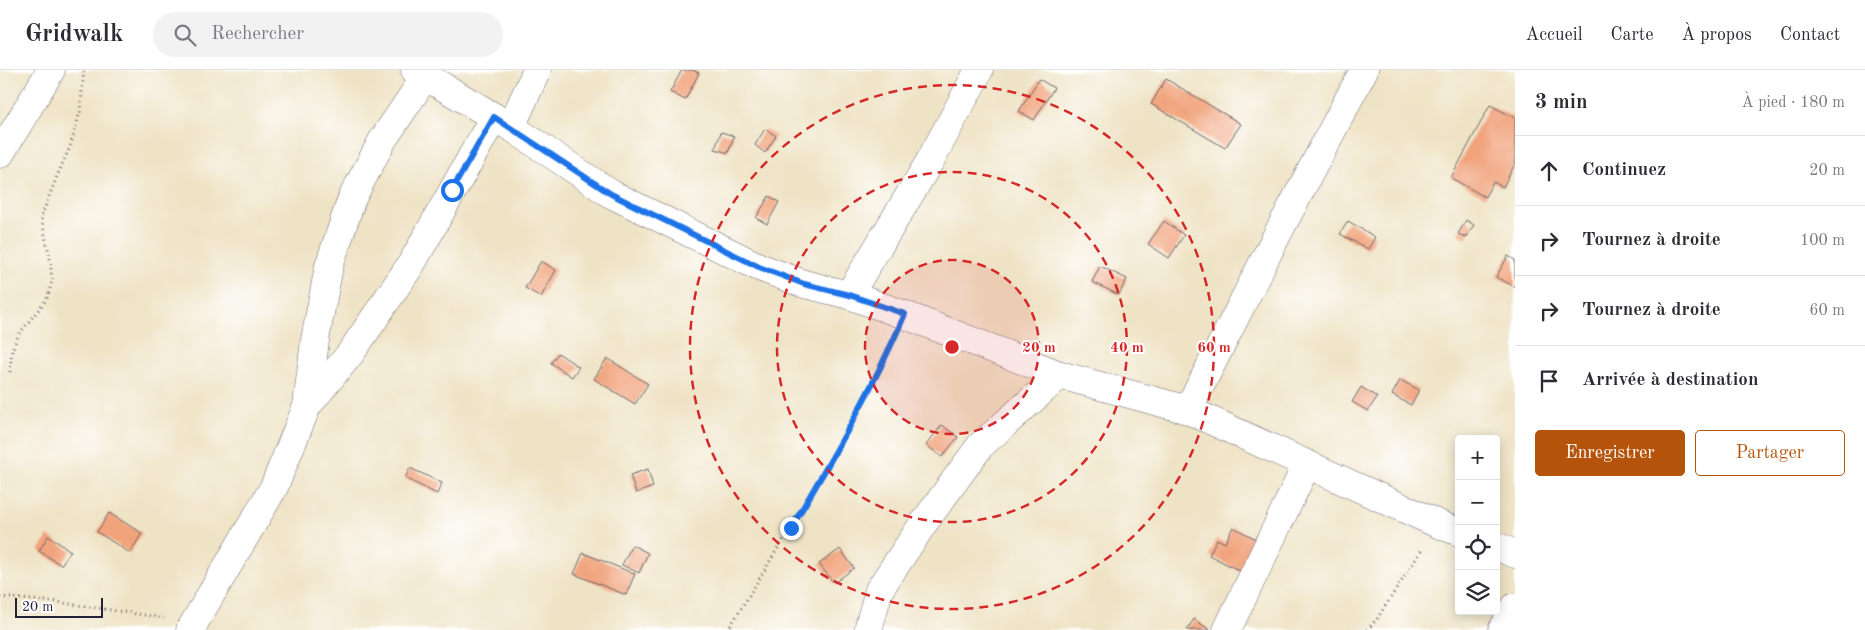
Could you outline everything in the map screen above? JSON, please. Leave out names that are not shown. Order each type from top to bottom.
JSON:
[{"type":"street","points":[[0,154],[51,70]]},
{"type":"street","points":[[307,406],[350,354],[412,263],[537,70]]},
{"type":"street","points":[[849,295],[930,161],[979,70]]},
{"type":"street","points":[[1188,410],[1364,70]]},
{"type":"street","points":[[192,626],[274,487],[307,406],[315,340],[329,266],[352,198],[420,74],[502,122],[611,194],[759,267],[804,284],[849,295],[905,314],[1060,375],[1188,410],[1448,528]]},
{"type":"street","points":[[868,630],[879,590],[922,524],[980,446],[1060,375]]},
{"type":"street","points":[[1227,630],[1307,464]]},
{"type":"street","points":[[1500,548],[1515,554]]},
{"type":"street","points":[[1502,630],[1515,607]]},
{"type":"path","points":[[10,372],[12,350],[19,334],[47,299],[52,281],[50,258],[42,217],[70,147],[80,112],[84,70]]},
{"type":"path","points":[[728,630],[836,453],[888,354],[905,314]]},
{"type":"path","points":[[1367,630],[1448,528]]},
{"type":"path","points":[[0,597],[57,602],[192,626]]},
{"type":"building","points":[[682,70],[692,70],[699,73],[685,100],[670,92]]},
{"type":"building","points":[[1039,79],[1054,88],[1034,120],[1019,111]]},
{"type":"building","points":[[1166,79],[1241,124],[1225,148],[1151,104]]},
{"type":"building","points":[[1490,105],[1515,118],[1515,164],[1503,187],[1493,182],[1485,197],[1451,178]]},
{"type":"building","points":[[765,129],[776,136],[765,153],[755,145]]},
{"type":"building","points":[[721,132],[734,136],[728,153],[715,149]]},
{"type":"building","points":[[769,196],[779,202],[767,224],[756,218]]},
{"type":"building","points":[[1466,220],[1474,225],[1466,238],[1458,234]]},
{"type":"building","points":[[1164,221],[1184,235],[1169,258],[1148,244]]},
{"type":"building","points":[[1348,221],[1375,237],[1368,249],[1340,234]]},
{"type":"building","points":[[1508,256],[1515,260],[1515,287],[1496,277]]},
{"type":"building","points":[[541,261],[556,270],[541,297],[525,288]]},
{"type":"building","points":[[1100,266],[1127,279],[1119,295],[1092,282]]},
{"type":"building","points":[[558,353],[579,367],[572,377],[551,363]]},
{"type":"building","points":[[607,358],[648,384],[635,404],[594,379]]},
{"type":"building","points":[[1400,380],[1419,390],[1411,405],[1392,395]]},
{"type":"building","points":[[1361,387],[1377,397],[1368,411],[1352,402]]},
{"type":"building","points":[[942,425],[958,437],[942,457],[926,445]]},
{"type":"building","points":[[410,468],[442,483],[437,494],[405,478]]},
{"type":"building","points":[[648,469],[653,487],[636,493],[630,475]]},
{"type":"building","points":[[109,513],[142,533],[130,553],[97,532]]},
{"type":"building","points":[[1233,527],[1258,540],[1242,572],[1209,555],[1217,539],[1225,543]]},
{"type":"building","points":[[48,536],[71,551],[61,565],[39,551]]},
{"type":"building","points":[[632,545],[648,553],[639,573],[622,565]]},
{"type":"building","points":[[840,549],[854,568],[834,583],[819,564]]},
{"type":"building","points":[[583,553],[635,574],[626,595],[574,574]]},
{"type":"building","points":[[1194,619],[1210,630],[1187,630]]},
{"type":"route","points":[[452,190],[494,117],[611,194],[759,267],[804,284],[849,295],[905,314],[888,354],[836,453],[791,528]]}]
